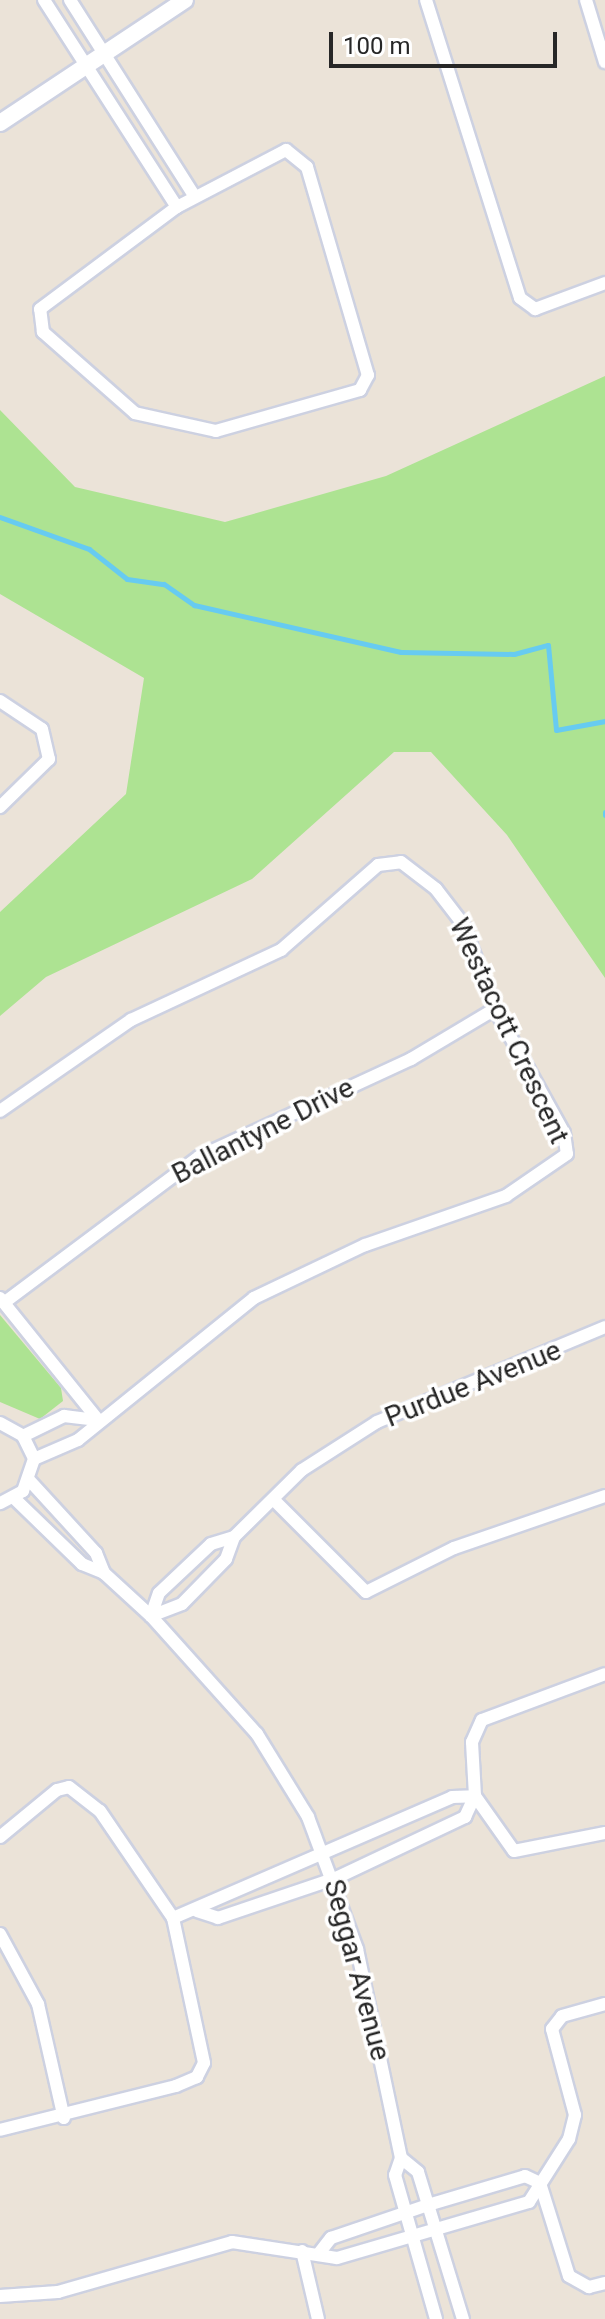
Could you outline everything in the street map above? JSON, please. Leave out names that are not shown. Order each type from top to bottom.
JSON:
[{"type":"street","points":[[44,0],[177,207]]},
{"type":"street","points":[[70,0],[195,197]]},
{"type":"street","points":[[0,123],[105,58],[185,0]]},
{"type":"street","points":[[426,0],[520,298],[535,309],[605,283]]},
{"type":"street","points":[[586,0],[605,62]]},
{"type":"street","points":[[286,150],[307,167],[368,375],[360,390],[255,425],[179,427],[135,413],[43,332],[40,309],[55,292],[195,197],[265,155],[286,150]]},
{"type":"street","points":[[0,701],[42,729],[49,759],[0,807]]},
{"type":"street","name":"Westacott Crescent","points":[[0,1111],[131,1020],[281,950],[378,865],[401,862],[436,889],[463,924],[495,1009],[564,1133],[567,1154],[506,1196],[365,1245],[254,1298],[98,1420],[78,1440],[34,1459]]},
{"type":"street","name":"Ballantyne Drive","points":[[2,1300],[199,1157],[411,1059],[495,1009]]},
{"type":"street","points":[[2,1300],[98,1420]]},
{"type":"street","name":"Purdue Avenue","points":[[151,1616],[169,1582],[211,1544],[234,1537],[302,1470],[377,1422],[605,1327]]},
{"type":"street","points":[[23,1436],[64,1416],[98,1420]]},
{"type":"street","points":[[0,1423],[23,1436],[34,1459],[30,1481],[14,1498],[0,1503]]},
{"type":"street","name":"Seggar Avenue","points":[[30,1481],[96,1553],[104,1573]]},
{"type":"street","points":[[274,1500],[366,1592],[454,1548],[605,1496]]},
{"type":"street","name":"Seggar Avenue","points":[[14,1498],[82,1564],[104,1573],[151,1616],[257,1734],[323,1852],[336,1878],[401,2158],[395,2175],[436,2319]]},
{"type":"street","name":"Purdue Avenue","points":[[151,1616],[182,1604],[226,1559],[234,1537]]},
{"type":"street","points":[[197,1911],[218,1918],[336,1878],[465,1817],[475,1796],[472,1742],[482,1720],[605,1674]]},
{"type":"street","points":[[0,1837],[45,1796],[69,1787],[100,1811],[173,1918],[204,2063],[197,2077],[176,2086],[64,2118],[0,2130]]},
{"type":"street","points":[[173,1918],[197,1911],[224,1891],[452,1797],[475,1796]]},
{"type":"street","points":[[475,1796],[514,1851],[605,1833]]},
{"type":"street","points":[[0,1934],[38,2004],[64,2118]]},
{"type":"street","points":[[0,2296],[58,2292],[232,2242],[320,2252],[337,2258],[529,2202],[569,2139],[575,2115],[552,2029],[562,2016],[605,2004]]},
{"type":"street","name":"Seggar Avenue","points":[[401,2158],[418,2172],[463,2319]]},
{"type":"street","points":[[320,2252],[331,2238],[525,2176],[540,2183],[569,2276],[589,2287],[605,2283]]},
{"type":"street","points":[[302,2251],[318,2319]]},
{"type":"green space","points":[[605,376],[605,978],[507,835],[431,752],[394,752],[252,879],[46,977],[0,1016],[0,912],[126,794],[144,678],[0,594],[0,410],[75,487],[225,522],[386,476]]},
{"type":"green space","points":[[0,1315],[61,1388],[63,1401],[40,1419],[0,1402]]},
{"type":"waterway","points":[[0,517],[89,549],[127,579],[164,584],[194,605],[401,652],[514,654],[548,645],[556,730],[605,721]]}]
